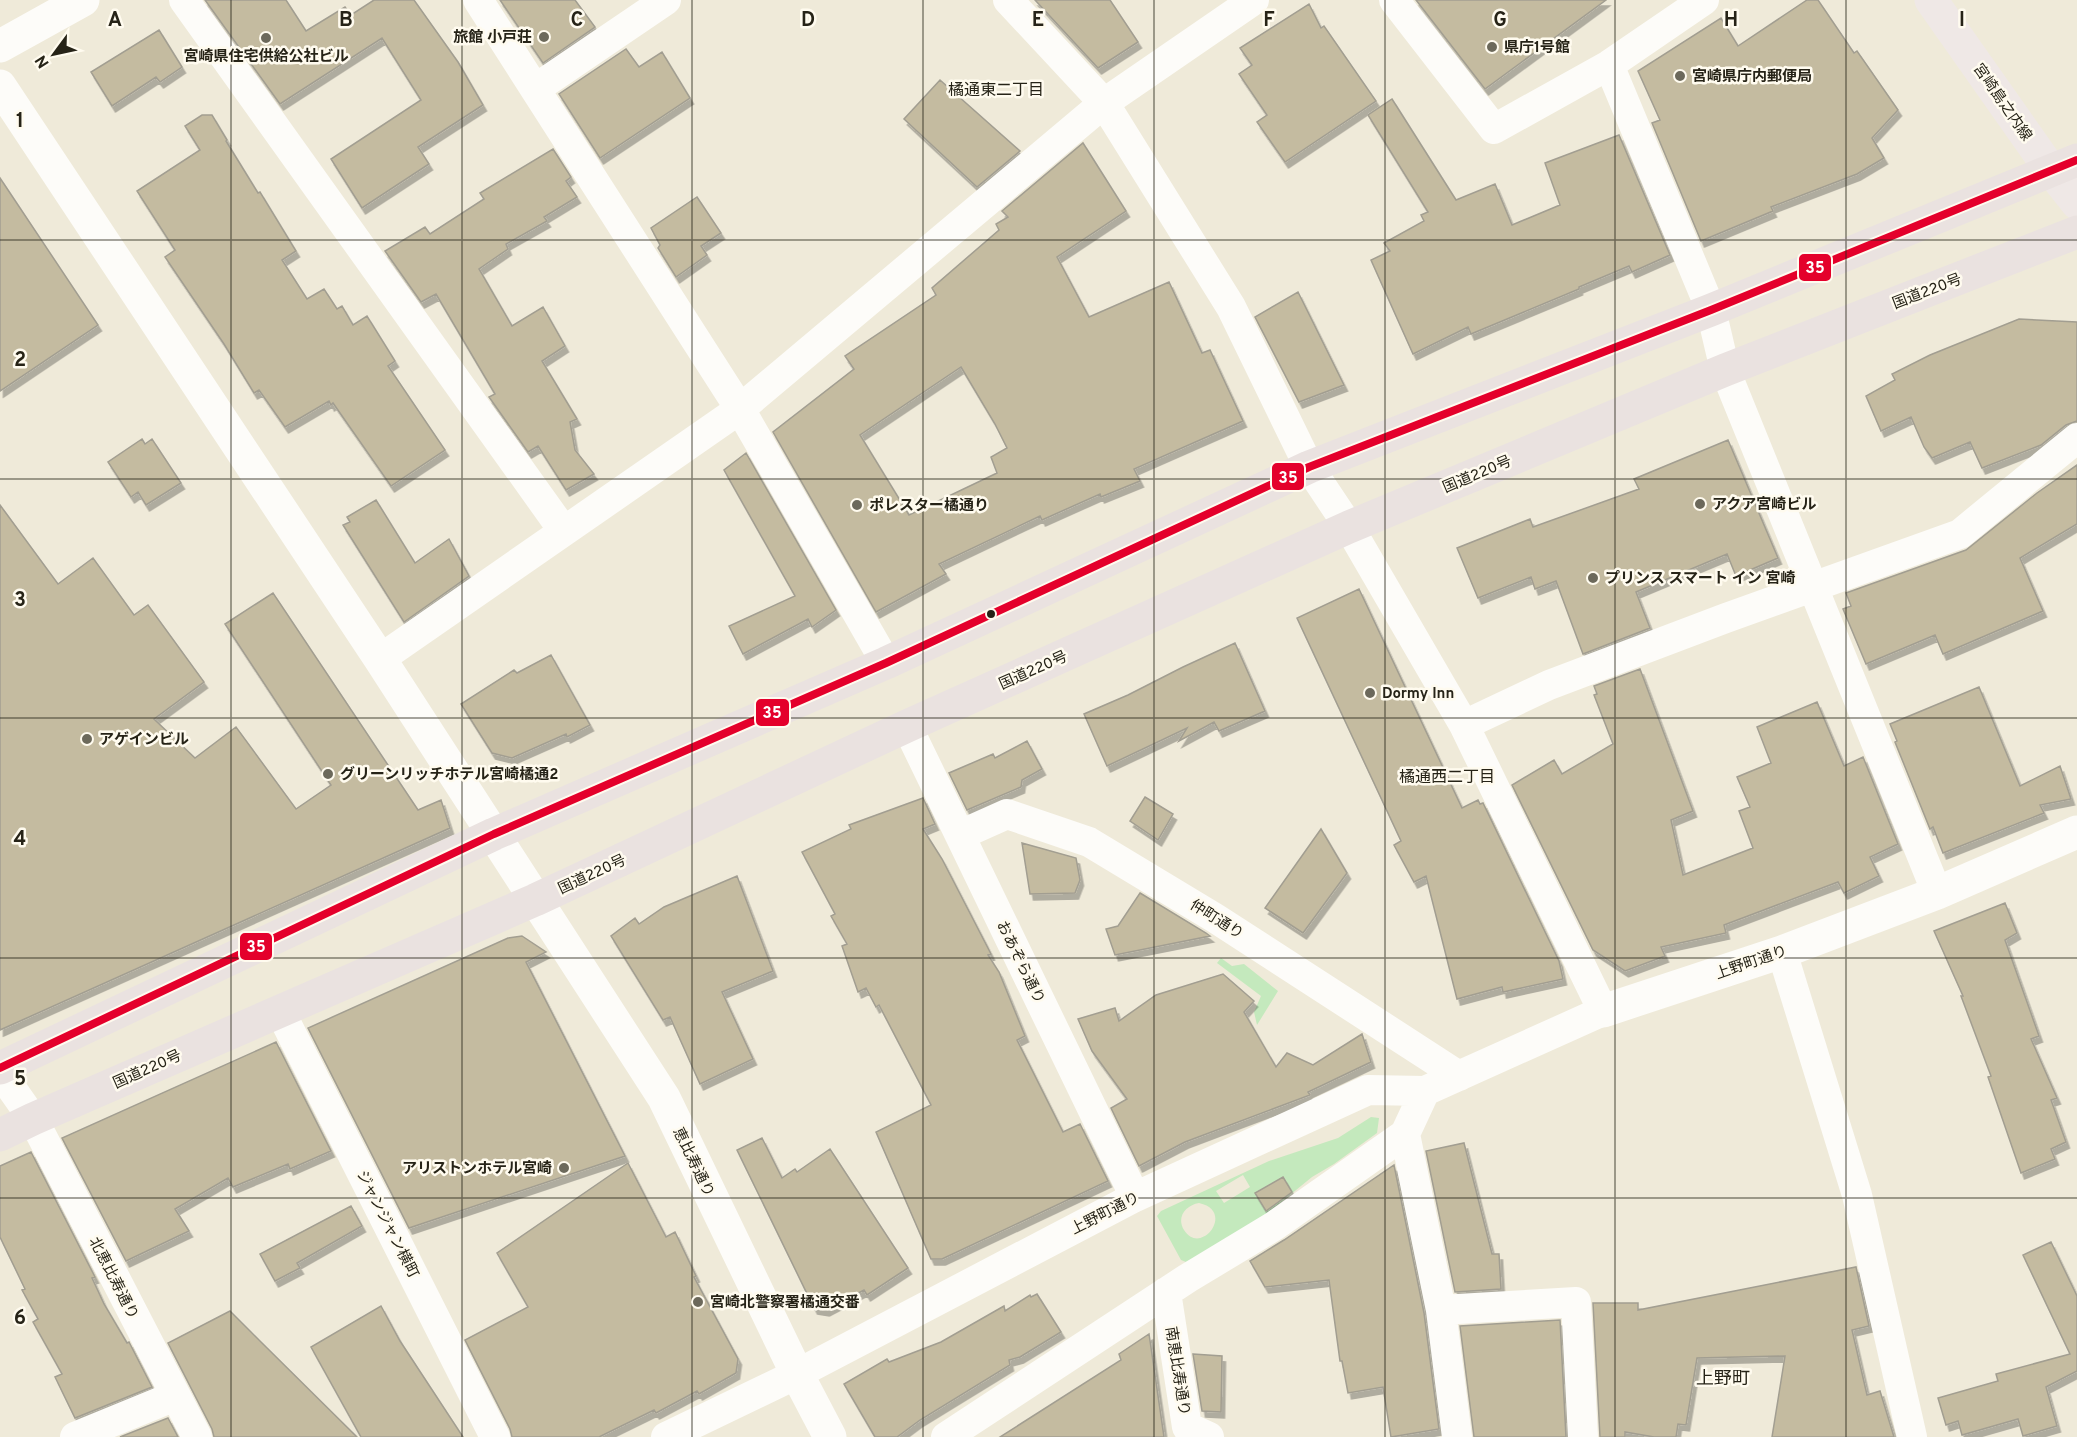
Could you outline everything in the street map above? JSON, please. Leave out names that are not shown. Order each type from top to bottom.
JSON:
[{"type":"highway","points":[[0,1070],[494,834],[886,663],[1309,467],[1711,310],[2064,165]]},
{"type":"highway","name":"国道220号","points":[[0,1135],[535,900],[907,726],[1349,527],[1725,370],[2077,232]]},
{"type":"main road","name":"宮崎島之内線","points":[[1931,0],[2064,165],[2077,203]]},
{"type":"street","points":[[0,46],[83,0]]},
{"type":"street","points":[[184,0],[563,530]]},
{"type":"street","points":[[478,0],[740,409],[886,663]]},
{"type":"street","points":[[535,89],[666,0]]},
{"type":"street","points":[[1008,0],[1104,103],[1231,307],[1309,467],[1349,527],[1464,725],[1603,1011]]},
{"type":"street","points":[[380,659],[740,409],[1104,103],[1254,0]]},
{"type":"street","points":[[1394,0],[1494,129],[1609,64],[1704,0]]},
{"type":"street","points":[[1609,64],[1711,310],[1725,370],[1937,892]]},
{"type":"street","name":"恵比寿通り","points":[[3,96],[380,659],[664,1098],[797,1374],[830,1437]]},
{"type":"street","points":[[1464,725],[1549,685],[1960,534],[2077,438]]},
{"type":"street","name":"おあぞら通り","points":[[907,726],[1135,1197]]},
{"type":"street","name":"仲町通り","points":[[960,835],[1008,814],[1089,842],[1215,918],[1459,1076]]},
{"type":"street","name":"上野町通り","points":[[666,1437],[797,1374],[1135,1197],[1368,1090],[1425,1091],[1603,1011],[1782,952],[1937,892],[2077,832]]},
{"type":"street","points":[[1782,952],[1857,1195],[1912,1437]]},
{"type":"street","name":"ジャンジャン横町","points":[[280,1011],[495,1437]]},
{"type":"street","name":"北恵比寿通り","points":[[0,1070],[33,1119],[197,1437]]},
{"type":"street","points":[[946,1437],[1166,1292],[1274,1226],[1406,1134],[1425,1091]]},
{"type":"street","points":[[1406,1134],[1441,1310],[1457,1437]]},
{"type":"street","name":"南恵比寿通り","points":[[1166,1292],[1187,1427],[1209,1437]]},
{"type":"street","points":[[1441,1310],[1576,1302],[1583,1437]]},
{"type":"street","points":[[75,1437],[176,1396]]},
{"type":"green space","points":[[1221,958],[1232,966],[1244,964],[1278,991],[1257,1025],[1254,1012],[1261,996],[1217,963]]},
{"type":"green space","points":[[1371,1117],[1379,1118],[1377,1133],[1312,1177],[1264,1216],[1197,1257],[1186,1262],[1181,1260],[1157,1216],[1161,1211],[1269,1161],[1338,1138]],"holes":[[[1243,1175],[1250,1187],[1224,1203],[1216,1191]],[[1199,1203],[1210,1208],[1215,1214],[1212,1230],[1199,1238],[1191,1237],[1184,1230],[1181,1221],[1186,1209]]]},
{"type":"building","points":[[205,0],[286,0],[306,31],[345,7],[351,15],[374,0],[414,0],[458,62],[483,105],[418,147],[429,164],[362,208],[331,159],[421,100],[382,38],[280,104]]},
{"type":"building","name":"旅館 小戸荘","points":[[500,0],[575,0],[595,27],[543,63]]},
{"type":"building","points":[[1035,0],[1110,0],[1138,42],[1098,68]]},
{"type":"building","name":"県庁1号館","points":[[1416,0],[1606,0],[1485,89]]},
{"type":"building","points":[[1807,0],[1818,0],[1854,53],[1857,51],[1898,110],[1872,138],[1884,158],[1857,174],[1771,207],[1773,211],[1701,241],[1652,123],[1660,120],[1638,71],[1721,18],[1738,46]]},
{"type":"building","points":[[1309,4],[1321,28],[1324,26],[1376,101],[1285,162],[1257,122],[1267,115],[1239,74],[1252,65],[1240,48]]},
{"type":"building","points":[[159,30],[182,67],[160,82],[156,77],[112,106],[91,72]]},
{"type":"building","points":[[626,49],[639,67],[662,52],[690,98],[600,158],[559,94]]},
{"type":"building","points":[[940,80],[1020,151],[977,187],[904,119]]},
{"type":"building","points":[[1392,99],[1456,200],[1495,184],[1512,225],[1560,205],[1545,163],[1619,135],[1670,255],[1632,272],[1629,266],[1471,334],[1468,327],[1413,354],[1371,260],[1390,251],[1384,243],[1424,221],[1421,215],[1428,212],[1368,115]]},
{"type":"building","points":[[202,115],[212,115],[258,193],[260,192],[296,251],[282,260],[307,299],[324,289],[337,309],[342,306],[353,325],[367,316],[395,361],[388,366],[445,450],[391,486],[333,403],[331,405],[329,401],[285,427],[259,390],[254,393],[165,257],[175,250],[137,191],[200,150],[185,126]]},
{"type":"building","points":[[1083,143],[1126,211],[1057,257],[1089,317],[1169,282],[1202,353],[1210,350],[1243,421],[1134,469],[1140,481],[1101,497],[1100,494],[1042,520],[1040,516],[939,564],[946,574],[876,612],[773,432],[854,369],[845,356],[936,295],[932,288],[999,230],[996,224],[1008,217],[1002,211]],"holes":[[[961,367],[1007,448],[991,457],[997,473],[909,515],[860,435]]]},
{"type":"building","points":[[553,149],[571,177],[566,181],[577,197],[544,217],[547,221],[506,244],[508,249],[479,269],[512,326],[543,307],[565,346],[542,361],[577,419],[570,422],[575,450],[594,474],[566,490],[538,446],[528,452],[489,397],[495,394],[436,294],[421,302],[385,251],[425,227],[430,234],[484,199],[480,193]]},
{"type":"building","points":[[0,178],[98,325],[0,391]]},
{"type":"building","points":[[697,197],[721,233],[701,246],[707,255],[676,277],[658,248],[660,245],[651,228]]},
{"type":"building","points":[[1298,292],[1344,385],[1299,402],[1255,317]]},
{"type":"building","points":[[2019,319],[2077,322],[2077,421],[2066,425],[2041,445],[1982,468],[1970,442],[1932,458],[1924,447],[1911,417],[1881,431],[1866,396],[1895,380],[1892,374],[1930,355]]},
{"type":"building","points":[[142,439],[145,444],[152,439],[181,483],[146,505],[138,492],[131,497],[108,462]]},
{"type":"building","points":[[1728,440],[1778,558],[1736,576],[1727,554],[1636,592],[1650,628],[1583,654],[1556,581],[1535,589],[1531,577],[1478,598],[1457,548],[1530,519],[1533,527],[1639,489],[1634,479]]},
{"type":"building","points":[[746,453],[836,610],[812,627],[808,619],[743,654],[729,626],[795,596],[724,470]]},
{"type":"building","points":[[2077,465],[2077,524],[2020,558],[2043,611],[1943,654],[1935,635],[1866,664],[1843,609],[1851,606],[1846,593],[1966,550],[2037,493]]},
{"type":"building","points":[[376,500],[415,563],[449,539],[469,576],[404,622],[343,525],[350,522],[347,517]]},
{"type":"building","points":[[0,505],[58,584],[93,558],[134,615],[148,605],[204,682],[154,719],[195,758],[236,727],[296,809],[331,785],[225,624],[273,593],[418,810],[441,800],[450,828],[0,1030]]},
{"type":"building","points":[[1359,589],[1462,808],[1478,800],[1480,804],[1483,803],[1559,961],[1563,979],[1503,992],[1502,987],[1457,999],[1426,876],[1414,882],[1394,845],[1401,841],[1297,618]]},
{"type":"building","points":[[1235,643],[1265,711],[1219,731],[1214,722],[1179,741],[1187,728],[1107,766],[1084,714]]},
{"type":"building","points":[[551,655],[590,725],[567,737],[566,734],[512,758],[492,753],[461,704],[514,670],[517,673]]},
{"type":"building","points":[[1640,669],[1693,811],[1671,820],[1683,875],[1753,848],[1739,811],[1750,807],[1737,777],[1771,763],[1757,727],[1817,702],[1844,766],[1863,757],[1898,844],[1870,857],[1879,876],[1844,893],[1838,882],[1724,925],[1726,933],[1661,947],[1665,956],[1625,971],[1593,950],[1512,785],[1554,760],[1562,774],[1613,744],[1594,695],[1597,694],[1594,686]]},
{"type":"building","points":[[1979,687],[2020,786],[2060,766],[2071,799],[2040,805],[2044,813],[1943,853],[1933,827],[1930,829],[1890,724]]},
{"type":"building","points":[[1027,741],[1042,769],[1022,780],[1021,787],[967,810],[949,773],[993,754],[995,758]]},
{"type":"building","points":[[1145,797],[1173,814],[1158,840],[1130,821]]},
{"type":"building","points":[[923,798],[935,824],[923,829],[942,859],[991,954],[988,955],[999,972],[1025,1036],[1017,1040],[1063,1132],[1080,1124],[1108,1181],[942,1259],[931,1259],[876,1132],[931,1105],[879,1005],[876,1007],[866,988],[858,992],[842,946],[847,944],[831,916],[835,914],[802,852],[851,829],[849,825]]},
{"type":"building","points":[[1321,829],[1347,873],[1303,933],[1265,908]]},
{"type":"building","points":[[1022,843],[1076,858],[1080,880],[1075,893],[1030,894]]},
{"type":"building","points":[[737,876],[773,971],[722,992],[753,1059],[700,1084],[670,1017],[663,1020],[611,936],[635,918],[639,924],[664,907]]},
{"type":"building","points":[[1140,893],[1210,936],[1115,955],[1106,929],[1118,926]]},
{"type":"building","points":[[2005,903],[2017,933],[2005,940],[2039,1036],[2031,1039],[2057,1098],[2051,1100],[2066,1142],[2051,1149],[2055,1159],[2021,1173],[1988,1077],[1991,1076],[1961,996],[1963,996],[1934,931]]},
{"type":"building","points":[[522,936],[546,952],[526,962],[625,1156],[409,1228],[308,1028],[508,938]]},
{"type":"building","points":[[1223,974],[1254,1001],[1244,1012],[1276,1067],[1287,1053],[1313,1065],[1362,1034],[1371,1062],[1308,1092],[1310,1095],[1185,1142],[1139,1166],[1111,1108],[1127,1099],[1092,1051],[1078,1019],[1115,1008],[1119,1021],[1156,995]]},
{"type":"building","points":[[276,1042],[331,1151],[290,1169],[288,1164],[233,1187],[228,1178],[175,1209],[189,1231],[126,1261],[62,1138]]},
{"type":"building","points":[[762,1138],[782,1178],[795,1169],[797,1172],[830,1149],[908,1268],[867,1295],[864,1290],[826,1310],[814,1308],[737,1150]]},
{"type":"building","points":[[1464,1143],[1492,1254],[1499,1254],[1501,1289],[1455,1292],[1426,1151]]},
{"type":"building","points":[[31,1152],[95,1277],[92,1278],[104,1304],[127,1343],[129,1342],[152,1387],[75,1418],[55,1377],[62,1374],[33,1322],[38,1319],[22,1290],[25,1289],[0,1237],[0,1166]]},
{"type":"building","points":[[628,1163],[666,1237],[675,1232],[696,1276],[694,1277],[738,1359],[736,1373],[699,1394],[697,1391],[656,1413],[654,1410],[599,1437],[512,1437],[465,1340],[528,1307],[497,1253]]},
{"type":"building","points":[[1394,1165],[1424,1313],[1439,1429],[1391,1437],[1383,1387],[1348,1393],[1342,1361],[1340,1361],[1329,1280],[1265,1287],[1250,1261]]},
{"type":"building","points":[[1283,1177],[1292,1192],[1266,1211],[1255,1193]]},
{"type":"building","points":[[351,1206],[362,1226],[297,1263],[300,1268],[275,1281],[260,1254]]},
{"type":"building","points":[[2051,1242],[2077,1296],[2077,1371],[2046,1387],[2057,1426],[2023,1436],[2018,1419],[1962,1435],[1958,1421],[1946,1425],[1938,1398],[1998,1381],[1996,1374],[2070,1354],[2023,1255]]},
{"type":"building","points":[[1856,1267],[1869,1326],[1852,1330],[1867,1395],[1880,1391],[1894,1437],[1772,1437],[1785,1356],[1697,1358],[1686,1425],[1678,1424],[1676,1437],[1654,1437],[1625,1432],[1625,1437],[1600,1437],[1593,1303],[1638,1303],[1638,1310]]},
{"type":"building","points":[[1037,1294],[1061,1332],[1020,1357],[1009,1360],[1010,1365],[920,1420],[897,1437],[875,1437],[844,1384],[887,1359],[889,1362],[941,1342],[1004,1306],[1005,1311],[1030,1295],[1031,1297]]},
{"type":"building","points":[[381,1306],[400,1341],[463,1437],[361,1437],[311,1347]]},
{"type":"building","points":[[230,1311],[357,1437],[214,1437],[168,1343]]},
{"type":"building","points":[[1560,1320],[1566,1437],[1474,1437],[1460,1326]]},
{"type":"building","points":[[1149,1334],[1164,1437],[1000,1437],[1121,1360],[1119,1354]]},
{"type":"building","points":[[1193,1354],[1222,1356],[1221,1412],[1202,1411]]},
{"type":"building","points":[[168,1418],[178,1437],[120,1437]]},
{"type":"transit line","name":"35","points":[[0,1068],[494,834],[886,663],[1309,467],[1711,310],[2077,160]]},
{"type":"place","name":"旅館 小戸荘","points":[[544,37]]},
{"type":"place","name":"宮崎県住宅供給公社ビル","points":[[266,38]]},
{"type":"place","name":"県庁1号館","points":[[1492,47]]},
{"type":"place","name":"宮崎県庁内郵便局","points":[[1680,76]]},
{"type":"place","name":"アクア宮崎ビル","points":[[1700,504]]},
{"type":"place","name":"ポレスター橘通り","points":[[857,505]]},
{"type":"place","name":"プリンス スマート イン 宮崎","points":[[1593,578]]},
{"type":"place","name":"Dormy Inn","points":[[1370,693]]},
{"type":"place","name":"アゲインビル","points":[[87,739]]},
{"type":"place","name":"グリーンリッチホテル宮崎橘通2","points":[[328,774]]},
{"type":"place","name":"アリストンホテル宮崎","points":[[564,1168]]},
{"type":"place","name":"宮崎北警察署橘通交番","points":[[698,1302]]},
{"type":"district","name":"橘通東二丁目","points":[[996,89]]},
{"type":"district","name":"橘通西二丁目","points":[[1447,776]]},
{"type":"district","name":"上野町","points":[[1723,1378]]}]
